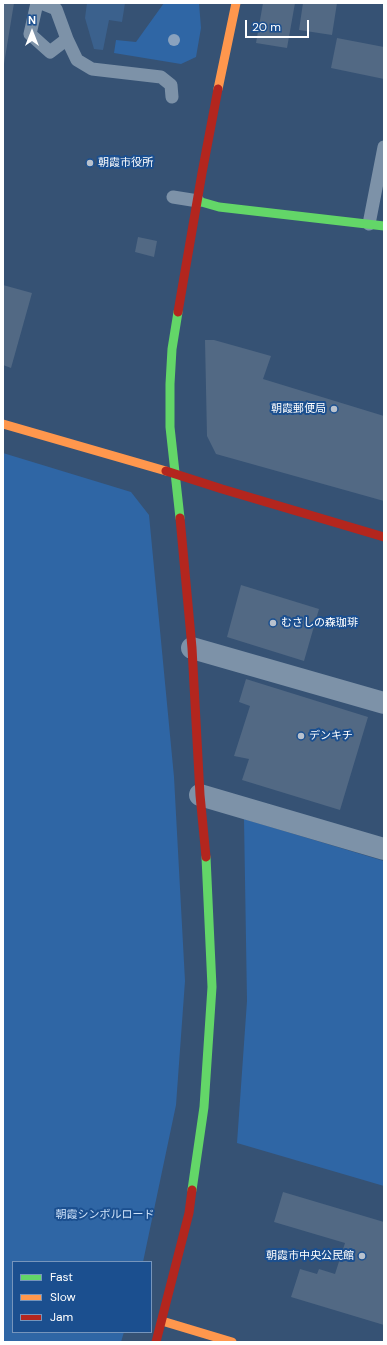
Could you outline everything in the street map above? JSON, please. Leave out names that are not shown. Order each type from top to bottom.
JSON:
[{"type":"street","points":[[156,1342],[189,1213],[204,1107],[212,987],[207,874],[200,795],[192,648],[185,564],[170,428],[172,349],[202,173],[236,3]]},
{"type":"street","points":[[198,202],[219,207],[384,226]]},
{"type":"street","points":[[3,424],[174,473],[222,489],[384,537]]},
{"type":"street","points":[[192,648],[384,703]]},
{"type":"street","points":[[200,795],[384,849]]},
{"type":"street","points":[[162,1321],[232,1342]]},
{"type":"lane","points":[[37,3],[30,34],[50,52],[67,39]]},
{"type":"lane","points":[[41,3],[56,9],[67,39],[77,60],[92,70],[161,77],[171,86],[172,96]]},
{"type":"lane","points":[[369,224],[384,147]]},
{"type":"lane","points":[[173,197],[198,202]]},
{"type":"green space","points":[[164,3],[199,3],[201,28],[196,57],[181,64],[114,53],[116,40],[136,42]]},
{"type":"green space","name":"朝霞シンボルロード","points":[[3,453],[131,492],[149,515],[174,777],[185,981],[176,1105],[143,1261],[12,1261],[12,1333],[124,1333],[121,1342],[3,1342]]},
{"type":"green space","points":[[244,819],[384,861],[384,1186],[237,1143],[247,1001]]},
{"type":"shaded area","points":[[87,3],[125,3],[122,22],[109,20],[103,50],[94,49],[85,18]]},
{"type":"building","points":[[3,3],[14,3],[4,64],[3,64]]},
{"type":"building","points":[[263,3],[295,3],[287,48],[256,43]]},
{"type":"building","points":[[303,3],[337,3],[332,35],[299,30]]},
{"type":"building","points":[[337,38],[384,47],[384,79],[331,68]]},
{"type":"building","points":[[138,237],[157,241],[154,257],[135,252]]},
{"type":"building","points":[[3,285],[32,293],[11,368],[3,365]]},
{"type":"building","points":[[205,340],[214,340],[271,356],[263,379],[384,416],[384,501],[216,454],[207,436]]},
{"type":"building","name":"むさしの森珈琲","points":[[241,585],[319,609],[304,661],[227,637]]},
{"type":"building","name":"デンキチ","points":[[246,679],[368,717],[340,810],[242,780],[249,759],[234,756],[250,706],[239,702]]},
{"type":"building","name":"朝霞市中央公民館","points":[[283,1192],[384,1222],[384,1325],[291,1297],[300,1269],[317,1274],[319,1269],[335,1274],[345,1243],[274,1222]]},
{"type":"traffic: fast","points":[[198,201],[219,207],[384,226]]},
{"type":"traffic: fast","points":[[178,312],[172,349],[170,427],[180,518]]},
{"type":"traffic: fast","points":[[192,1190],[204,1107],[212,987],[206,857]]},
{"type":"traffic: slow","points":[[218,89],[236,3]]},
{"type":"traffic: slow","points":[[3,424],[166,471]]},
{"type":"traffic: slow","points":[[162,1321],[232,1342]]},
{"type":"traffic: jam","points":[[178,312],[218,89]]},
{"type":"traffic: jam","points":[[166,471],[384,537]]},
{"type":"traffic: jam","points":[[180,518],[192,648],[200,795],[206,857]]},
{"type":"traffic: jam","points":[[156,1342],[189,1213],[192,1190]]},
{"type":"place","name":"朝霞市役所","points":[[90,163]]},
{"type":"place","name":"朝霞郵便局","points":[[334,409]]},
{"type":"place","name":"むさしの森珈琲","points":[[273,623]]},
{"type":"place","name":"デンキチ","points":[[301,736]]},
{"type":"place","name":"朝霞市中央公民館","points":[[362,1256]]}]
